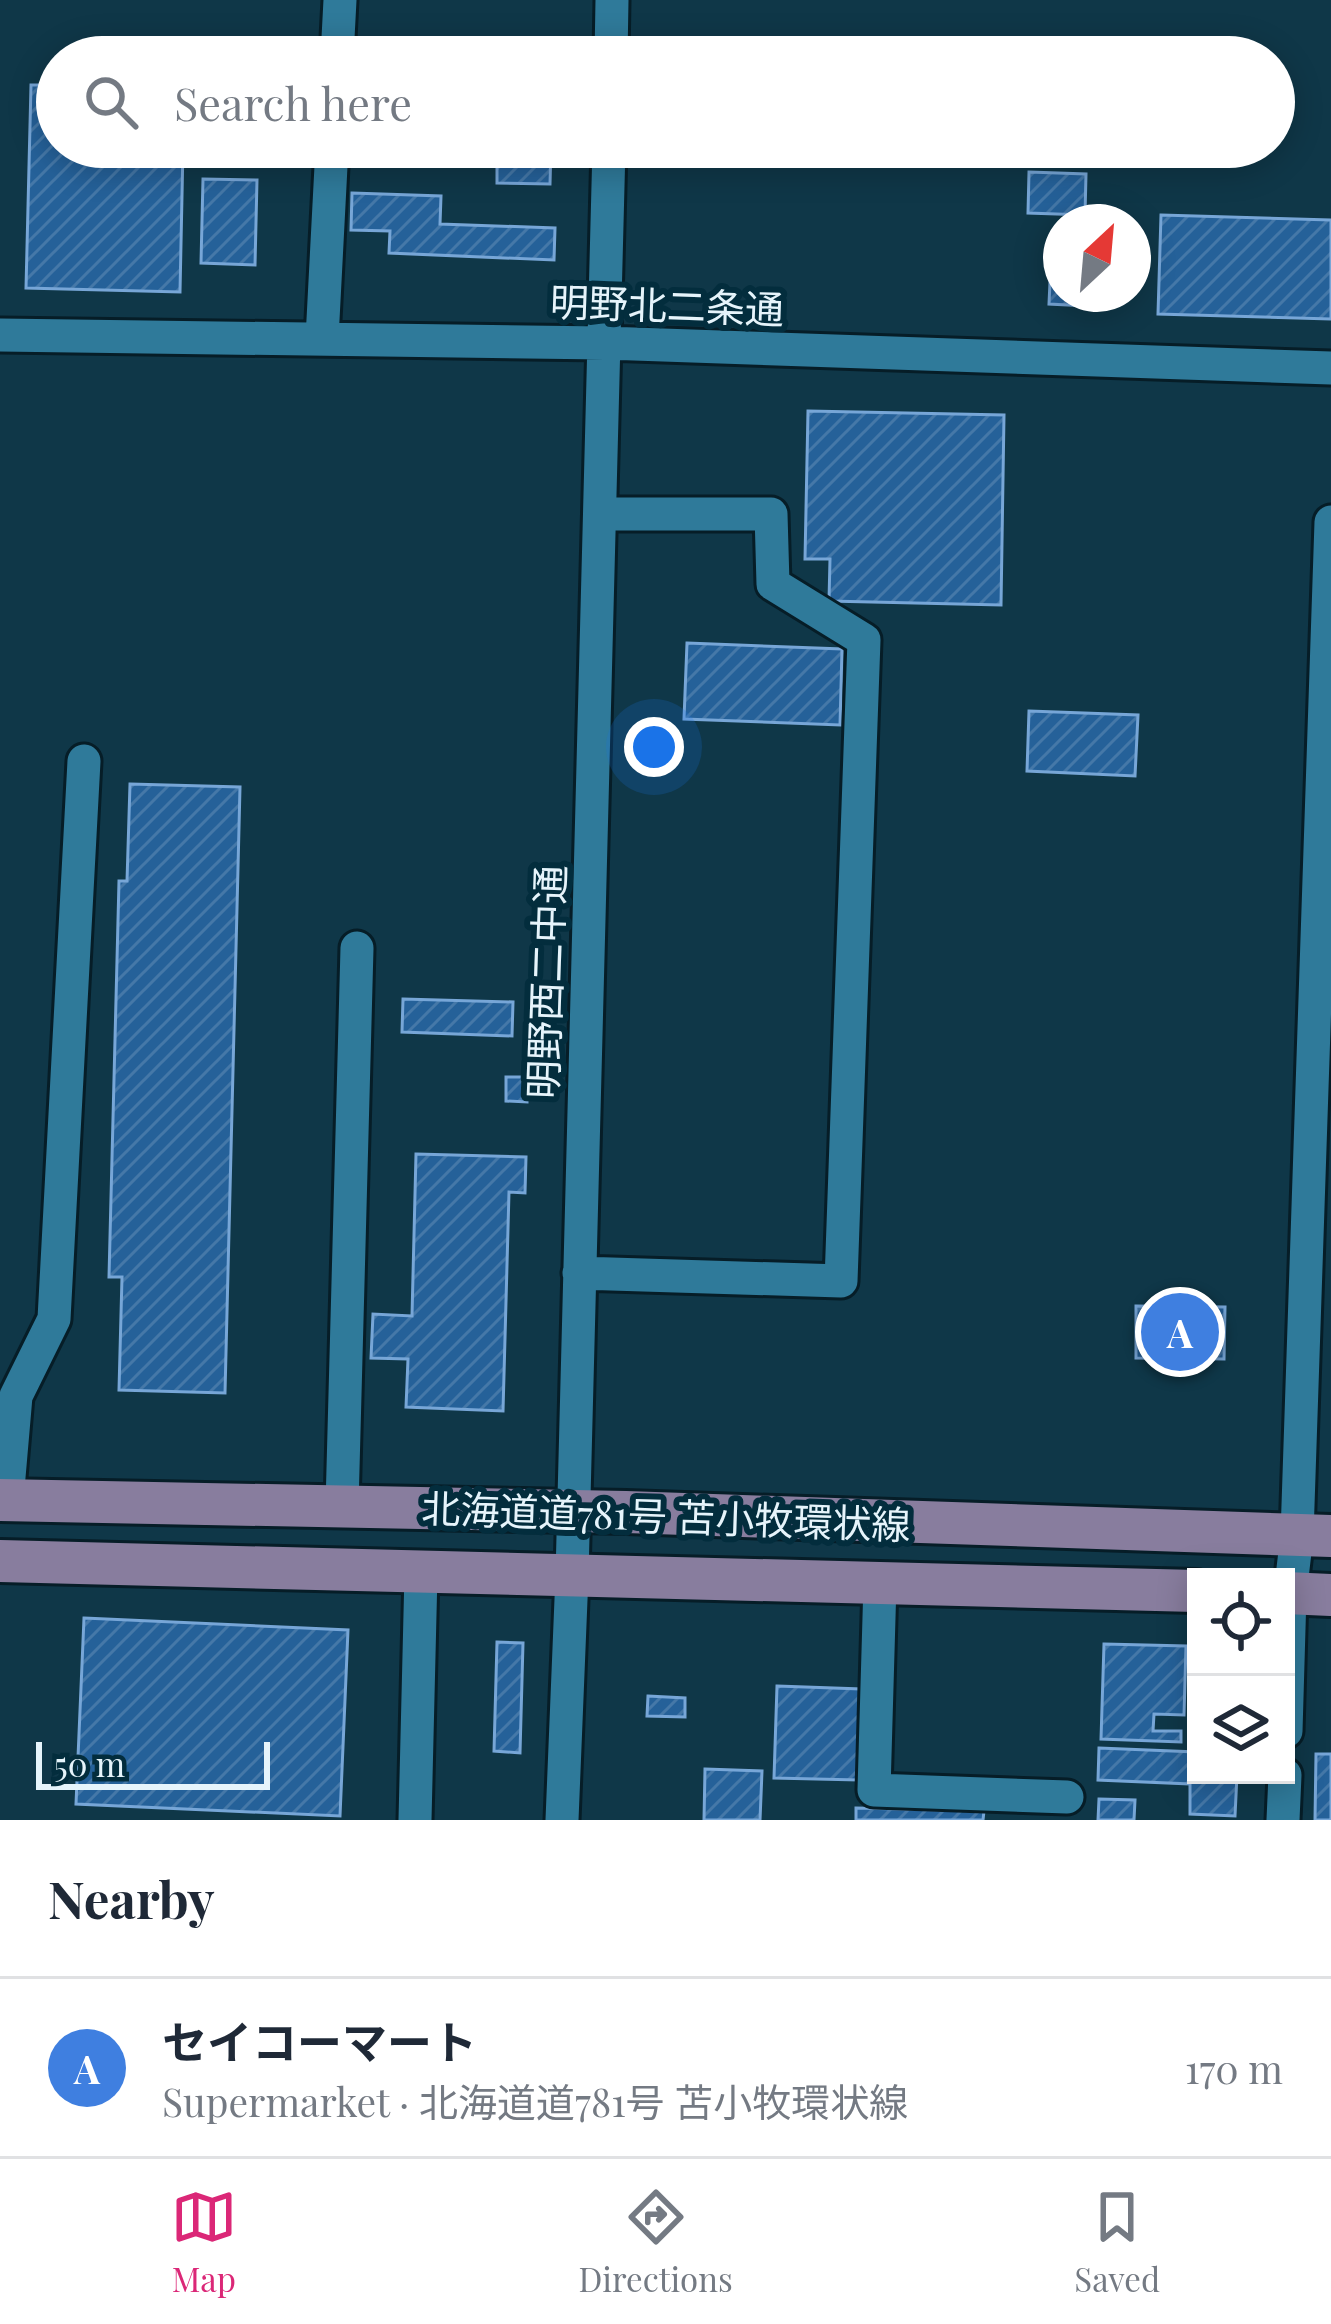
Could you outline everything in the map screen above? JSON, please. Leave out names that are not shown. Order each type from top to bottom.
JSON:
[{"type":"main road","name":"北海道道781号 苫小牧環状線","points":[[3,1500],[574,1510],[1314,1536]]},
{"type":"main road","name":"北海道道781号 苫小牧環状線","points":[[0,1561],[1187,1591]]},
{"type":"street","points":[[338,36],[340,0]]},
{"type":"street","points":[[611,36],[612,0]]},
{"type":"street","points":[[322,339],[331,168]]},
{"type":"street","name":"明野西二中通","points":[[562,1820],[609,168]]},
{"type":"street","name":"明野北二条通","points":[[0,335],[605,343],[1331,368]]},
{"type":"street","points":[[579,1273],[841,1281],[864,640],[773,584],[771,514],[600,514]]},
{"type":"street","points":[[1292,1676],[1314,1536],[1331,522]]},
{"type":"street","points":[[3,1500],[16,1396],[54,1319],[84,761]]},
{"type":"street","points":[[342,1506],[357,948]]},
{"type":"street","points":[[415,1820],[421,1573]]},
{"type":"street","points":[[880,1583],[874,1790],[1067,1797]]},
{"type":"street","points":[[1283,1820],[1285,1784]]},
{"type":"building","points":[[31,85],[36,85],[36,168],[183,168],[180,292],[26,288]]},
{"type":"building","points":[[497,168],[550,168],[550,184],[497,183]]},
{"type":"building","points":[[1029,172],[1086,174],[1085,204],[1043,204],[1043,214],[1028,213]]},
{"type":"building","points":[[203,179],[257,180],[255,265],[201,263]]},
{"type":"building","points":[[352,193],[441,196],[440,224],[555,228],[554,260],[389,253],[390,231],[351,230]]},
{"type":"building","points":[[1161,215],[1331,220],[1331,319],[1158,314]]},
{"type":"building","points":[[808,411],[1004,415],[1001,605],[829,601],[830,559],[805,559]]},
{"type":"building","points":[[687,643],[842,649],[840,725],[684,719]]},
{"type":"building","points":[[1029,711],[1138,715],[1135,776],[1027,771]]},
{"type":"building","points":[[130,784],[240,787],[225,1393],[119,1390],[122,1277],[109,1277],[119,881],[127,881]]},
{"type":"building","points":[[403,999],[513,1002],[512,1036],[402,1032]]},
{"type":"building","points":[[506,1077],[527,1077],[527,1102],[506,1101]]},
{"type":"building","points":[[416,1154],[526,1157],[525,1193],[509,1192],[503,1411],[406,1407],[408,1359],[371,1358],[373,1314],[412,1316]]},
{"type":"building","points":[[1136,1306],[1225,1307],[1224,1359],[1136,1358]]},
{"type":"building","points":[[84,1618],[348,1630],[340,1816],[76,1804]]},
{"type":"building","points":[[497,1642],[523,1643],[520,1753],[494,1751]]},
{"type":"building","points":[[1104,1644],[1186,1646],[1184,1715],[1154,1714],[1153,1731],[1181,1731],[1181,1742],[1101,1739]]},
{"type":"building","points":[[777,1686],[861,1689],[858,1780],[774,1778]]},
{"type":"building","points":[[648,1696],[685,1698],[685,1717],[647,1716]]},
{"type":"building","points":[[1099,1748],[1187,1752],[1187,1784],[1098,1780]]},
{"type":"building","points":[[1316,1754],[1331,1754],[1331,1820],[1315,1820]]},
{"type":"building","points":[[705,1769],[762,1771],[760,1820],[704,1820]]},
{"type":"building","points":[[1190,1784],[1237,1784],[1235,1816],[1190,1814]]},
{"type":"building","points":[[1099,1799],[1135,1800],[1134,1820],[1098,1820]]},
{"type":"building","points":[[856,1808],[984,1811],[983,1820],[856,1820]]},
{"type":"place","name":"セイコーマート","points":[[1180,1332]]}]
